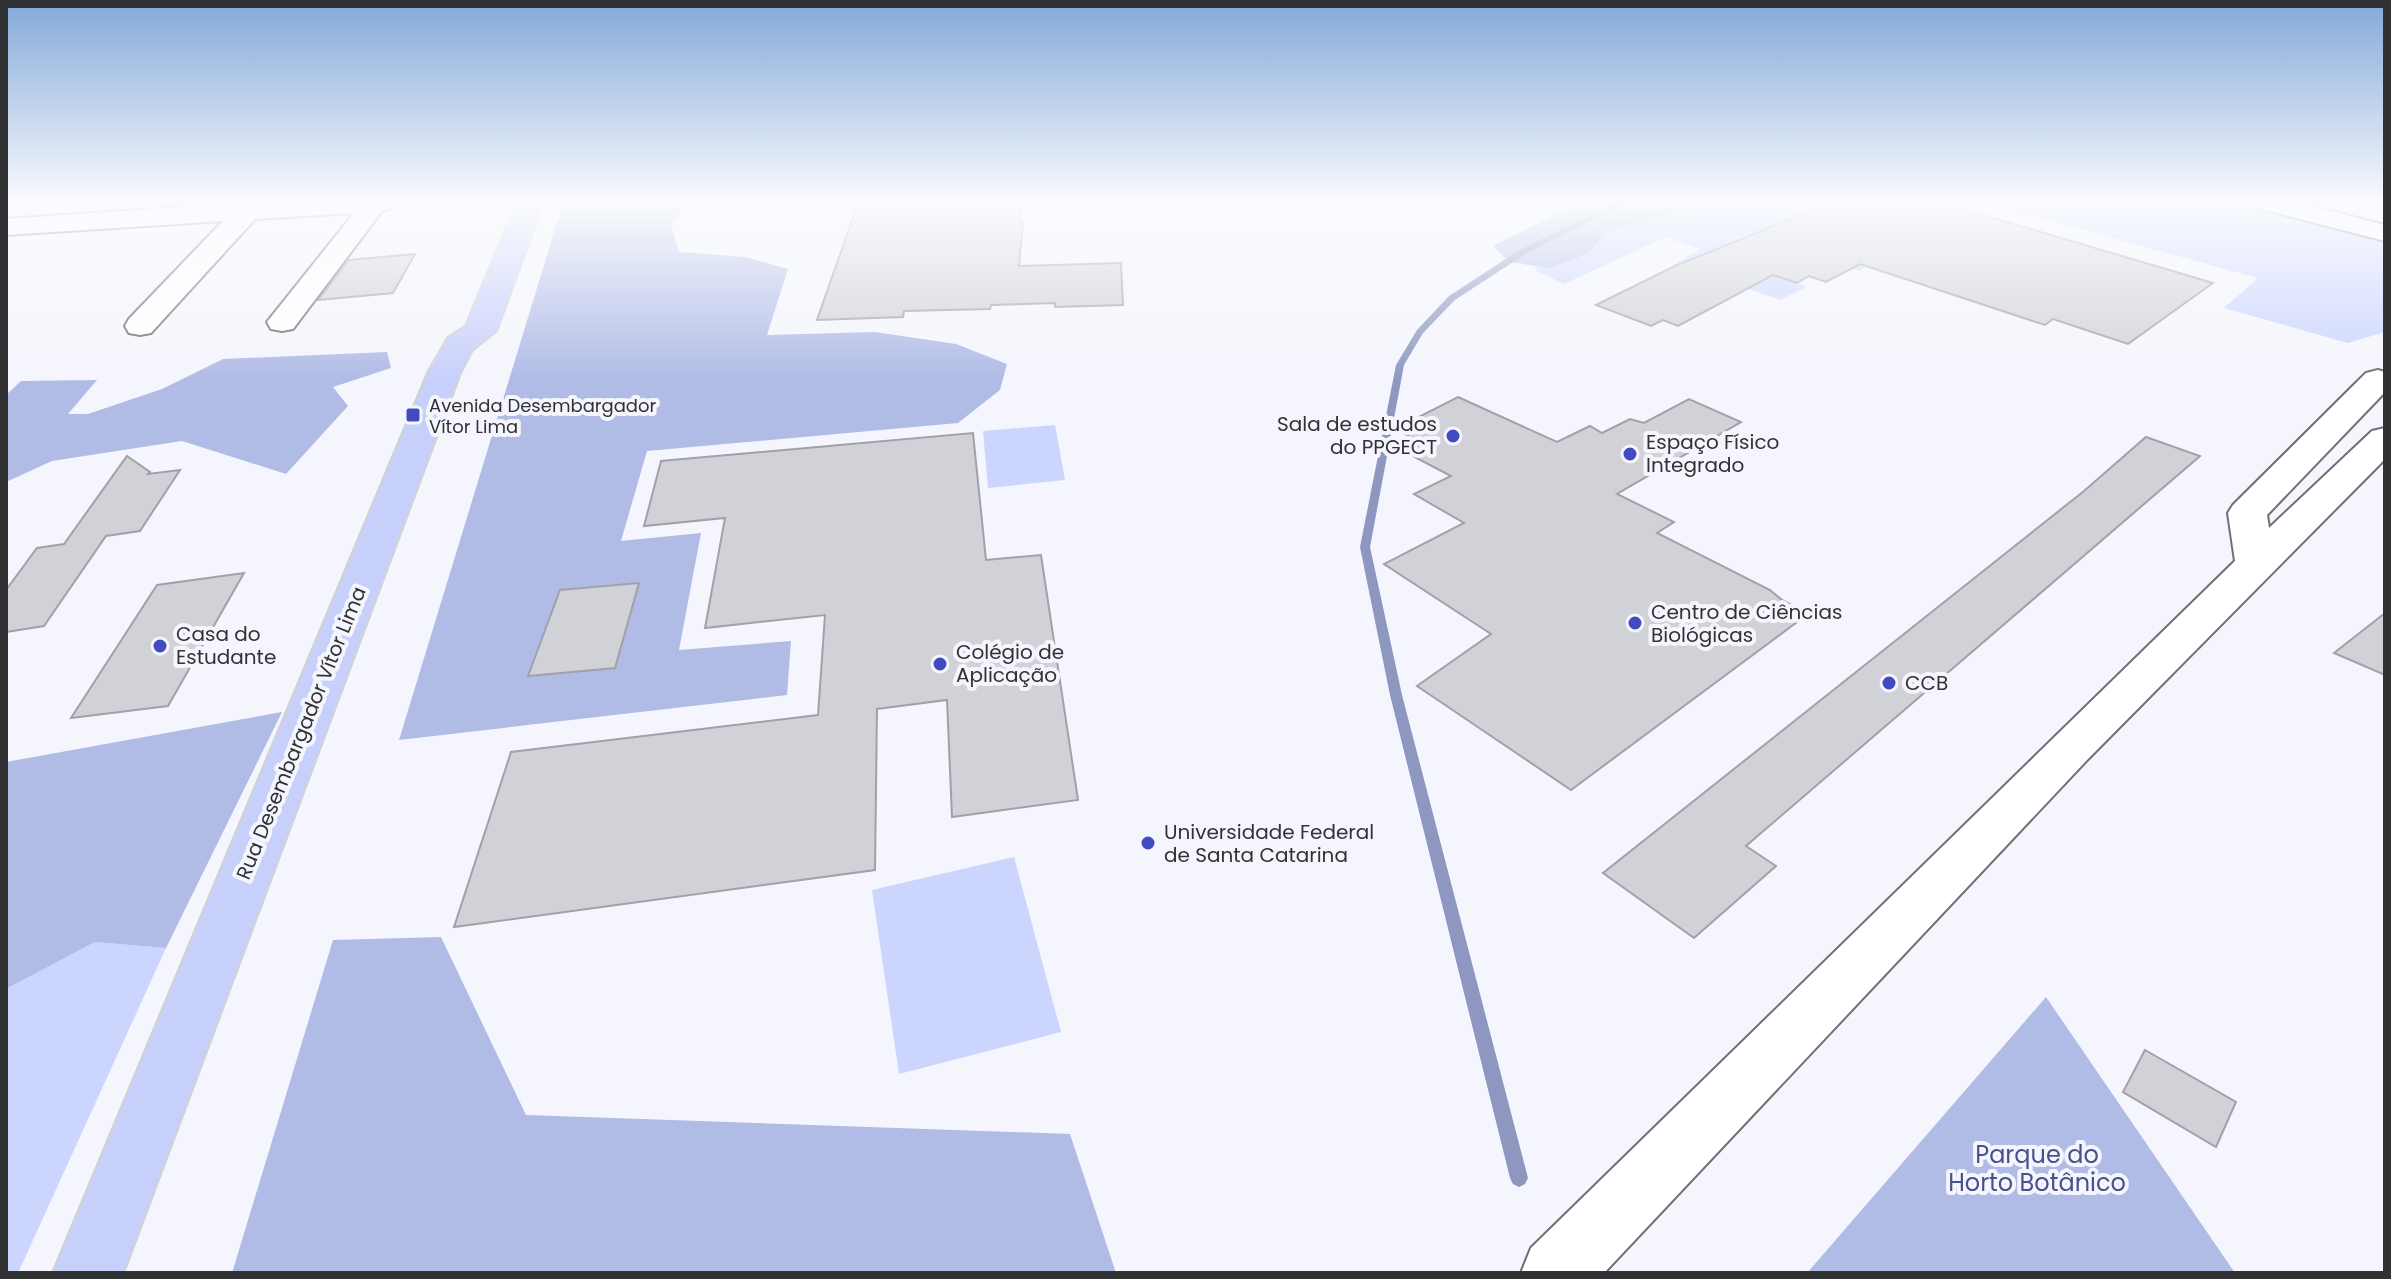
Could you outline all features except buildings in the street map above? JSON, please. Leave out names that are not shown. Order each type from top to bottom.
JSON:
[{"type":"main road","name":"Rua Desembargador Vítor Lima","points":[[88,1273],[444,373],[459,345],[480,331],[507,263]]},
{"type":"street","points":[[140,326],[200,263]]},
{"type":"street","points":[[282,322],[328,263]]},
{"type":"street","points":[[2256,563],[2247,513],[2383,374]]},
{"type":"street","points":[[1556,1273],[1940,878],[2385,439]]},
{"type":"shaded area","points":[[1537,263],[1610,263],[1564,284],[1535,270]]},
{"type":"shaded area","points":[[1676,263],[1734,263],[1806,287],[1780,300]]},
{"type":"shaded area","points":[[1834,263],[1866,263],[1868,266],[1859,271]]},
{"type":"shaded area","points":[[2202,263],[2385,263],[2385,332],[2348,343],[2224,308],[2258,278]]},
{"type":"shaded area","points":[[1055,425],[1065,480],[988,488],[983,431]]},
{"type":"shaded area","points":[[1014,857],[1061,1032],[899,1074],[872,890]]},
{"type":"shaded area","points":[[95,942],[166,948],[18,1273],[6,1273],[6,989]]},
{"type":"green space","points":[[545,263],[765,263],[788,269],[767,335],[875,332],[956,344],[1007,364],[1000,390],[958,423],[647,451],[621,541],[701,533],[679,650],[791,641],[787,695],[399,740]]},
{"type":"green space","points":[[1514,263],[1564,263],[1551,268]]},
{"type":"green space","points":[[387,352],[391,368],[333,387],[348,406],[286,474],[182,441],[52,461],[6,482],[6,395],[21,381],[97,380],[68,414],[88,414],[162,389],[223,359]]},
{"type":"green space","points":[[282,712],[166,948],[95,942],[6,989],[6,762]]},
{"type":"green space","points":[[441,937],[526,1115],[1070,1134],[1116,1273],[232,1273],[333,940]]},
{"type":"green space","name":"Parque do Horto Botânico","points":[[2046,997],[2235,1273],[1807,1273]]},
{"type":"waterway","points":[[1506,263],[1452,298],[1420,332],[1400,365],[1365,547],[1396,695],[1519,1178]]},
{"type":"place","name":"Avenida Desembargador Vítor Lima","points":[[413,415]]},
{"type":"place","name":"Sala de estudos do PPGECT","points":[[1453,436]]},
{"type":"place","name":"Espaço Físico Integrado","points":[[1630,454]]},
{"type":"place","name":"Centro de Ciências Biológicas","points":[[1635,623]]},
{"type":"place","name":"Casa do Estudante","points":[[160,646]]},
{"type":"place","name":"Colégio de Aplicação","points":[[940,664]]},
{"type":"place","name":"CCB","points":[[1889,683]]},
{"type":"place","name":"Universidade Federal de Santa Catarina","points":[[1148,843]]}]
